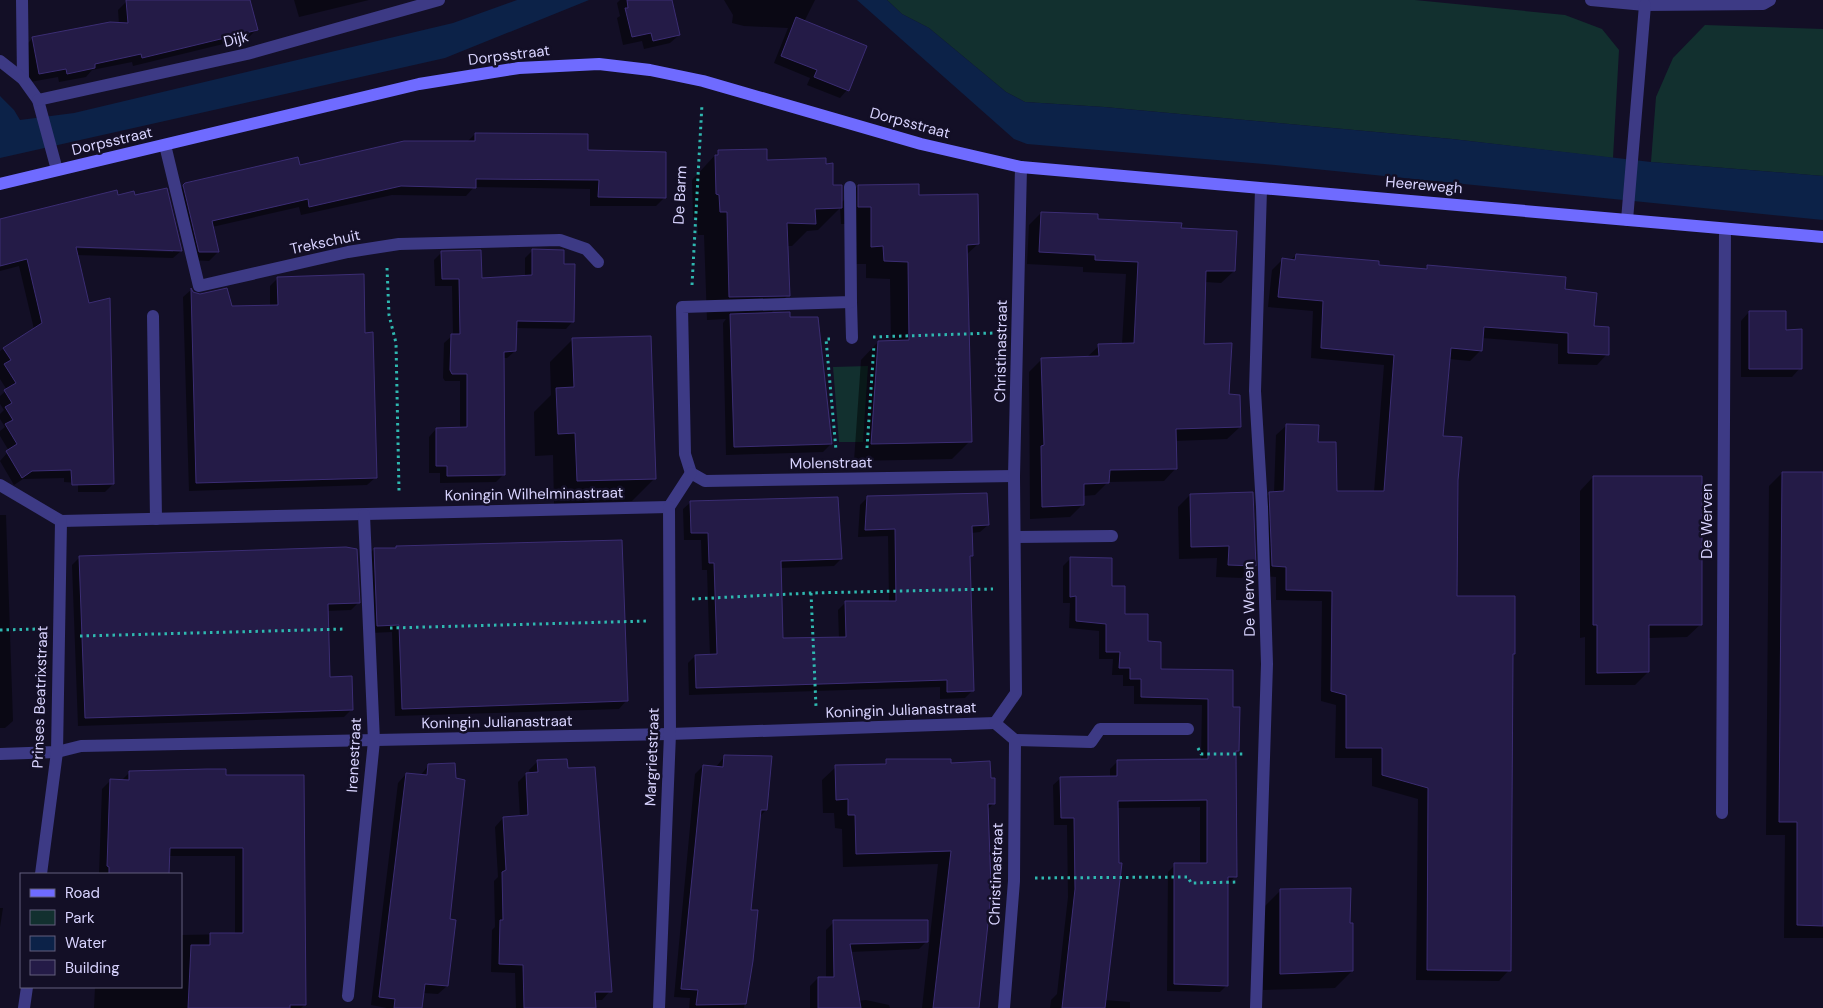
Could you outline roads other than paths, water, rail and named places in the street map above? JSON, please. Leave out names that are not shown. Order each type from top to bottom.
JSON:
[{"type":"street","points":[[22,0],[23,79]]},
{"type":"street","name":"Dijk","points":[[38,100],[247,54],[439,0]]},
{"type":"street","points":[[1591,0],[1645,5],[1763,4],[1770,0]]},
{"type":"street","points":[[1627,220],[1645,5]]},
{"type":"street","points":[[0,61],[23,79],[38,100],[57,170]]},
{"type":"street","name":"Dorpsstraat","points":[[0,184],[419,84],[519,68],[599,64],[650,70],[703,81],[921,144],[1022,167]]},
{"type":"street","name":"Trekschuit","points":[[165,145],[199,286],[386,246],[560,240],[586,249],[598,262]]},
{"type":"street","name":"Heerewegh","points":[[1022,167],[1823,237]]},
{"type":"street","name":"Christinastraat","points":[[995,723],[1016,693],[1014,476],[1022,167]]},
{"type":"street","points":[[850,187],[852,338]]},
{"type":"street","name":"De Werven","points":[[1256,1008],[1267,664],[1262,507],[1255,391],[1261,189]]},
{"type":"street","name":"De Werven","points":[[1722,813],[1725,229]]},
{"type":"street","points":[[669,507],[691,473],[685,454],[682,307],[851,302]]},
{"type":"street","points":[[153,316],[156,519]]},
{"type":"street","name":"Molenstraat","points":[[691,473],[705,481],[1014,476]]},
{"type":"street","points":[[0,486],[61,521]]},
{"type":"street","name":"Koningin Wilhelminastraat","points":[[61,521],[669,507]]},
{"type":"street","name":"Margrietstraat","points":[[659,1008],[670,734],[669,507]]},
{"type":"street","name":"Irenestraat","points":[[348,996],[374,741],[364,515]]},
{"type":"street","name":"Prinses Beatrixstraat","points":[[41,873],[57,752],[61,521]]},
{"type":"street","points":[[1016,536],[1112,536]]},
{"type":"street","points":[[995,723],[1015,740],[1091,742],[1100,729],[1188,729]]},
{"type":"street","name":"Koningin Julianastraat","points":[[0,754],[57,752],[81,746],[670,734],[995,723]]},
{"type":"street","name":"Christinastraat","points":[[1004,1008],[1014,878],[1015,740]]},
{"type":"street","points":[[24,1008],[27,988]]},
{"type":"water","points":[[517,0],[589,0],[445,58],[0,158],[0,96],[14,110],[20,120],[74,113],[453,23]]},
{"type":"water","points":[[857,0],[887,0],[902,14],[929,28],[1006,92],[1025,102],[1104,107],[1452,139],[1651,162],[1823,176],[1823,220],[1264,164],[1027,144],[1014,139]]}]
